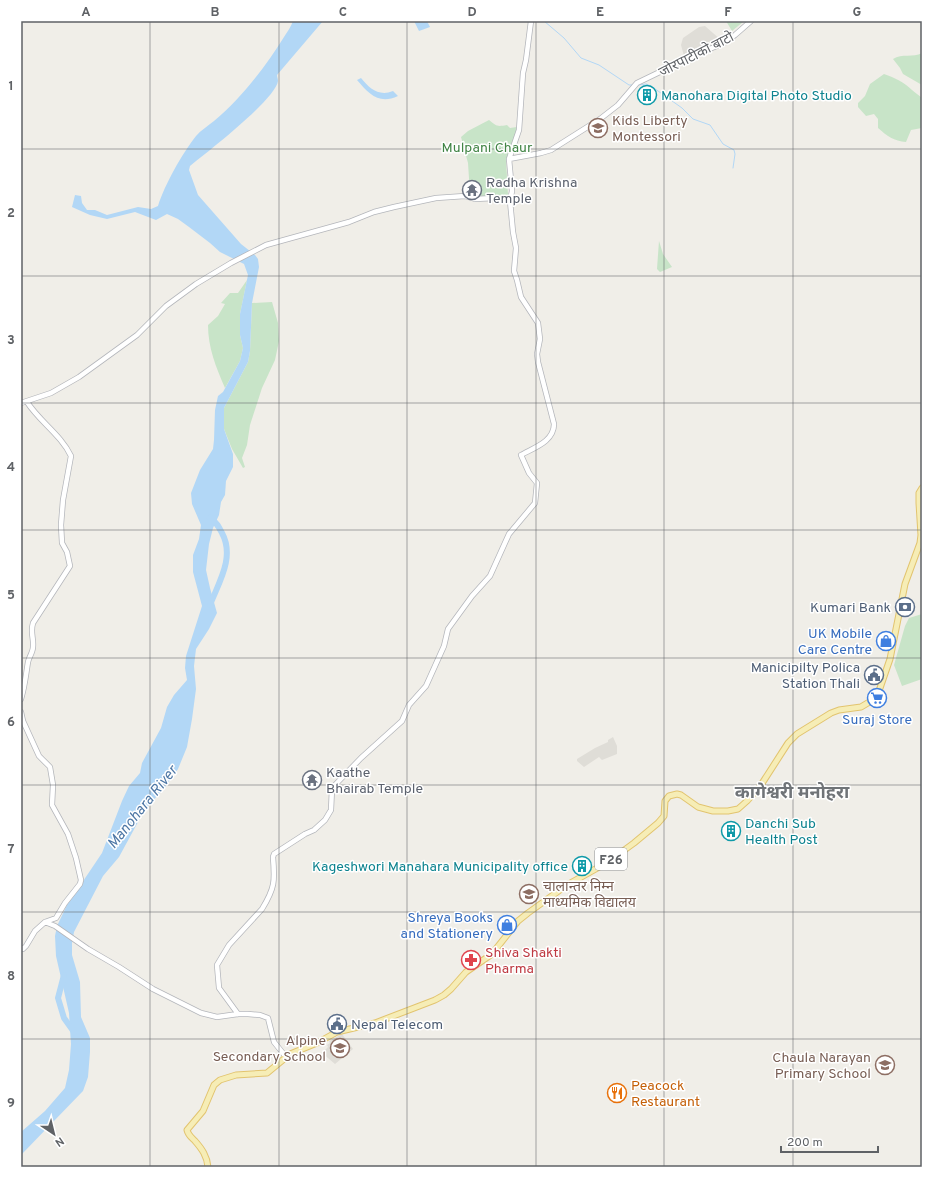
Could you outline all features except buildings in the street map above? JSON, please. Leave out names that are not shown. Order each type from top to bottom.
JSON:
[{"type":"main road","name":"F26","points":[[208,1167],[207,1158],[204,1152],[189,1135],[187,1130],[204,1111],[214,1086],[220,1080],[230,1076],[267,1073],[286,1057],[336,1032],[375,1023],[441,997],[451,989],[466,972],[492,954],[518,921],[567,886],[608,862],[658,823],[664,816],[665,801],[669,796],[677,794],[681,795],[698,807],[713,811],[728,812],[738,809],[747,801],[760,785],[783,749],[797,734],[831,713],[861,706],[872,701],[880,691],[890,659],[905,584],[920,543],[919,493],[922,488]]},
{"type":"street","points":[[238,1014],[219,988],[217,965],[229,945],[266,903],[274,886],[274,854],[305,834],[314,830],[325,820],[331,810],[332,789],[334,786],[361,758],[402,721],[409,705],[426,686],[444,646],[448,629],[472,596],[490,576],[509,534],[535,503],[537,483],[529,473],[521,455],[544,442],[553,431],[554,424],[538,362],[537,354],[540,339],[539,327],[535,318],[520,297],[514,271],[516,248],[510,201],[512,191],[509,159],[519,130],[523,73],[531,21]]},
{"type":"street","name":"जोरपाटीको बाटो","points":[[509,159],[551,150],[600,120],[638,83],[724,42],[735,35],[751,21]]},
{"type":"street","points":[[21,403],[51,393],[88,372],[137,334],[166,306],[196,284],[260,248],[295,236],[349,222],[388,209],[436,198],[465,196],[475,199],[495,198],[510,201]]},
{"type":"street","points":[[21,699],[24,690],[24,680],[28,661],[33,648],[31,631],[33,623],[70,566],[67,552],[62,542],[61,525],[63,500],[71,456],[54,431],[27,402]]},
{"type":"street","points":[[21,712],[23,721],[39,756],[50,767],[53,785],[52,805],[68,834],[76,858],[80,880],[80,884],[65,903],[56,918],[46,922],[35,931],[25,948],[21,948]]},
{"type":"street","points":[[46,922],[55,926],[89,950],[163,995],[202,1013],[217,1017],[238,1014],[260,1015],[268,1018],[273,1038],[286,1057]]},
{"type":"shaded area","points":[[705,26],[721,40],[684,56],[681,45],[683,38],[699,27]]},
{"type":"shaded area","points":[[613,737],[617,746],[617,754],[602,760],[599,757],[584,767],[577,761],[577,759],[608,742],[608,740]]},
{"type":"shaded area","name":"Alpine Secondary School","points":[[342,1034],[353,1049],[335,1064],[322,1053],[328,1047],[327,1045],[330,1043],[329,1041]]},
{"type":"green space","points":[[726,21],[742,21],[743,22],[732,31]]},
{"type":"green space","points":[[922,53],[922,85],[903,74],[893,59],[900,56]]},
{"type":"green space","points":[[884,74],[903,82],[922,98],[922,128],[911,130],[906,142],[891,138],[884,133],[878,128],[878,119],[874,114],[866,116],[858,107],[858,103],[865,96],[870,84]]},
{"type":"green space","name":"Mulpani Chaur","points":[[489,120],[497,126],[507,125],[510,128],[517,127],[516,135],[506,160],[508,195],[475,197],[470,194],[468,163],[461,137],[468,131]]},
{"type":"green space","points":[[659,241],[663,254],[672,267],[660,272],[657,269]]},
{"type":"green space","points":[[247,280],[240,314],[240,335],[243,348],[240,361],[225,388],[211,350],[208,325],[218,316],[225,304],[221,303],[230,293],[238,293]]},
{"type":"green space","points":[[272,302],[278,323],[279,341],[275,360],[262,388],[250,425],[247,445],[242,458],[245,467],[243,468],[232,449],[224,429],[224,408],[248,362],[250,351],[252,303]]},
{"type":"green space","points":[[922,614],[922,679],[902,686],[894,665],[905,626],[909,618]]},
{"type":"water","points":[[293,21],[323,21],[277,75],[278,81],[266,100],[190,166],[189,170],[198,195],[241,244],[255,255],[258,259],[259,267],[252,303],[250,351],[248,362],[224,408],[224,429],[233,454],[233,467],[226,481],[225,495],[221,502],[219,515],[213,528],[209,544],[206,570],[217,613],[196,649],[194,666],[196,689],[192,719],[187,747],[178,769],[165,787],[144,811],[119,857],[103,876],[74,932],[72,955],[80,982],[81,1017],[90,1038],[88,1077],[83,1091],[21,1155],[21,1132],[45,1111],[65,1088],[69,1070],[71,1044],[69,1013],[56,956],[55,936],[57,926],[67,905],[102,853],[129,786],[140,773],[142,763],[161,728],[167,707],[174,695],[187,680],[185,668],[186,656],[202,606],[193,572],[193,555],[199,539],[201,525],[192,504],[191,493],[200,470],[213,449],[215,410],[218,396],[223,392],[240,361],[243,348],[240,335],[240,314],[248,275],[244,264],[220,252],[178,219],[167,214],[156,220],[135,212],[107,219],[90,215],[72,207],[75,195],[81,196],[82,203],[87,210],[95,210],[107,215],[138,207],[151,209],[158,206],[169,179],[196,136],[234,103],[252,82],[277,48]]},
{"type":"water","points":[[414,21],[427,21],[430,27],[419,31]]},
{"type":"water","points":[[361,78],[367,85],[379,92],[388,93],[393,91],[398,96],[385,99],[375,97],[370,94],[357,80]]},
{"type":"waterway","points":[[544,21],[564,38],[581,58],[599,65],[629,85],[633,85]]},
{"type":"waterway","points":[[638,85],[646,84],[651,86],[682,108],[693,119],[710,125],[723,144],[734,150],[735,154],[733,168]]},
{"type":"waterway","name":"Manohara River","points":[[210,518],[216,522],[221,531],[226,542],[227,551],[224,569],[210,605]]},
{"type":"waterway","name":"Manohara River","points":[[64,975],[58,998],[64,1018],[74,1032]]},
{"type":"place","name":"Manohara Digital Photo Studio","points":[[647,95]]},
{"type":"place","name":"Kids Liberty Montessori","points":[[598,128]]},
{"type":"place","name":"Radha Krishna Temple","points":[[472,190]]},
{"type":"place","name":"Kumari Bank","points":[[905,607]]},
{"type":"place","name":"UK Mobile Care Centre","points":[[886,641]]},
{"type":"place","name":"Manicipilty Polica Station Thali","points":[[874,675]]},
{"type":"place","name":"Suraj Store","points":[[877,698]]},
{"type":"place","name":"Kaathe Bhairab Temple","points":[[312,780]]},
{"type":"place","name":"Danchi Sub Health Post","points":[[731,831]]},
{"type":"place","name":"Kageshwori Manahara Municipality office","points":[[582,866]]},
{"type":"place","name":"चालान्तर निम्न माध्यमिक विद्यालय","points":[[529,894]]},
{"type":"place","name":"Shreya Books and Stationery","points":[[507,925]]},
{"type":"place","name":"Shiva Shakti Pharma","points":[[471,960]]},
{"type":"place","name":"Nepal Telecom","points":[[337,1024]]},
{"type":"place","name":"Alpine Secondary School","points":[[340,1048]]},
{"type":"place","name":"Chaula Narayan Primary School","points":[[885,1065]]},
{"type":"place","name":"Peacock Restaurant","points":[[617,1093]]},
{"type":"district","name":"कागेश्वरी मनोहरा","points":[[792,792]]}]
